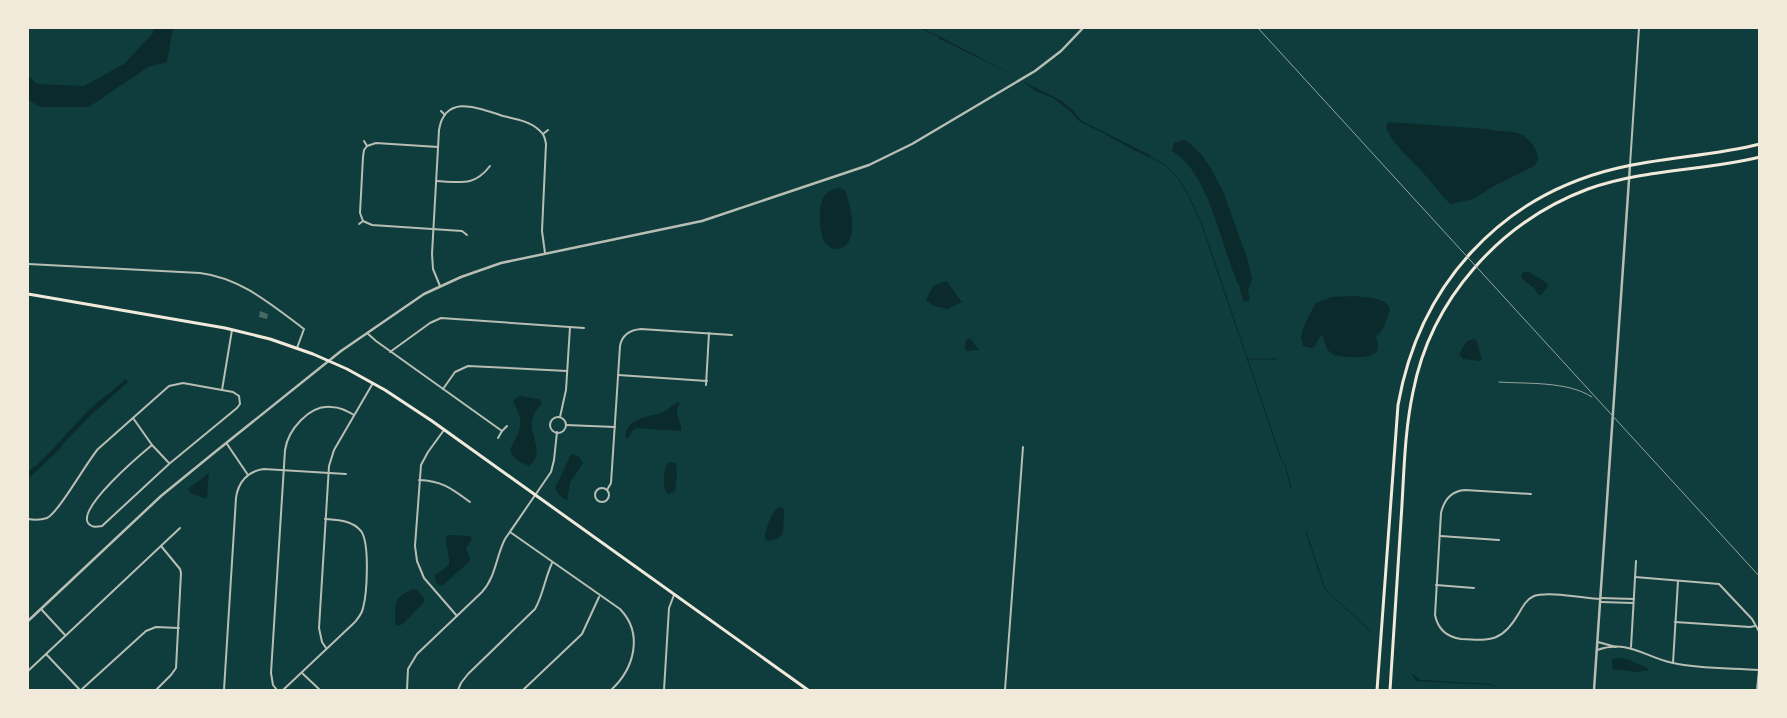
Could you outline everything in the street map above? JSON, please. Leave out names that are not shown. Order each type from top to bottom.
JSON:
[{"type":"main road","points":[[1378,690],[1395,429],[1400,393],[1407,365],[1420,330],[1436,299],[1459,266],[1476,247],[1508,219],[1548,194],[1585,177],[1630,165],[1734,150],[1760,144]]},
{"type":"main road","points":[[1390,690],[1407,431],[1413,392],[1421,359],[1446,306],[1484,256],[1516,228],[1551,206],[1590,188],[1629,178],[1760,157]]},
{"type":"main road","points":[[28,294],[264,337],[329,360],[400,399],[808,690]]},
{"type":"street","points":[[28,621],[161,496],[226,442],[329,360],[409,304],[440,286],[477,271],[507,262],[702,221],[869,165],[912,144],[1023,79],[1054,57],[1083,28]]},
{"type":"street","points":[[1594,690],[1639,28]]},
{"type":"street","points":[[440,286],[432,261],[440,126],[445,115],[450,110],[462,106],[472,106],[529,123],[543,134],[546,144],[542,231],[545,253]]},
{"type":"street","points":[[441,111],[445,115]]},
{"type":"street","points":[[543,134],[548,130]]},
{"type":"street","points":[[364,141],[367,146]]},
{"type":"street","points":[[438,147],[376,143],[367,146],[364,153],[360,213],[363,221],[372,225],[462,231],[468,235]]},
{"type":"street","points":[[436,181],[471,182],[480,178],[490,166]]},
{"type":"street","points":[[358,224],[363,221]]},
{"type":"street","points":[[28,264],[200,273],[225,278],[246,288],[304,329],[297,348]]},
{"type":"street","points":[[390,352],[430,323],[441,318],[584,328]]},
{"type":"street","points":[[560,417],[566,390],[570,327]]},
{"type":"street","points":[[607,490],[598,488],[594,494],[596,500],[606,501],[609,496],[607,490],[611,483],[620,342],[626,334],[641,329],[732,335]]},
{"type":"street","points":[[222,390],[232,330]]},
{"type":"street","points":[[367,333],[390,352],[502,431]]},
{"type":"street","points":[[706,385],[709,334]]},
{"type":"street","points":[[442,389],[454,372],[468,366],[567,371]]},
{"type":"street","points":[[618,375],[707,381]]},
{"type":"street","points":[[28,520],[44,519],[54,513],[92,456],[165,389],[173,384],[183,383],[238,394],[240,399],[239,406],[169,464],[102,526],[94,527],[87,520],[88,512],[101,492],[152,445]]},
{"type":"street","points":[[326,648],[318,628],[328,472],[334,450],[373,383]]},
{"type":"street","points":[[276,690],[271,673],[286,444],[295,426],[322,408],[330,407],[354,415]]},
{"type":"street","points":[[560,417],[566,425]]},
{"type":"street","points":[[560,417],[555,418],[550,423],[552,430],[562,432],[566,425]]},
{"type":"street","points":[[133,418],[152,445],[169,464]]},
{"type":"street","points":[[566,425],[615,427]]},
{"type":"street","points":[[498,438],[507,426]]},
{"type":"street","points":[[444,430],[423,460],[415,546],[419,567],[424,578],[457,616]]},
{"type":"street","points":[[407,690],[408,670],[412,660],[490,582],[500,549],[551,472],[557,432]]},
{"type":"street","points":[[226,442],[248,475]]},
{"type":"street","points":[[1005,690],[1023,447]]},
{"type":"street","points":[[224,690],[236,494],[242,481],[248,475],[261,469],[346,474]]},
{"type":"street","points":[[420,480],[445,484],[470,502]]},
{"type":"street","points":[[1531,494],[1465,490],[1456,492],[1448,498],[1442,508],[1436,585],[1435,616],[1440,628],[1453,638],[1490,640],[1507,631],[1524,604],[1533,597],[1547,595],[1633,603]]},
{"type":"street","points":[[283,690],[361,614],[364,602],[368,553],[366,539],[357,527],[343,520],[325,519]]},
{"type":"street","points":[[28,671],[180,528]]},
{"type":"street","points":[[510,532],[620,609],[625,615],[631,626],[633,649],[628,670],[611,690]]},
{"type":"street","points":[[1440,536],[1499,540]]},
{"type":"street","points":[[159,690],[176,668],[181,573],[177,565],[161,546]]},
{"type":"street","points":[[1631,647],[1636,561]]},
{"type":"street","points":[[458,690],[468,674],[535,609],[539,602],[547,573],[553,562]]},
{"type":"street","points":[[1635,577],[1719,584],[1752,619],[1760,633]]},
{"type":"street","points":[[1672,663],[1678,580]]},
{"type":"street","points":[[1436,585],[1474,588]]},
{"type":"street","points":[[664,690],[669,608],[674,595]]},
{"type":"street","points":[[523,690],[582,634],[600,596]]},
{"type":"street","points":[[1601,599],[1634,599]]},
{"type":"street","points":[[40,609],[65,635]]},
{"type":"street","points":[[1676,622],[1756,626]]},
{"type":"street","points":[[46,654],[80,690],[146,631],[156,627],[179,628]]},
{"type":"street","points":[[1598,642],[1616,647]]},
{"type":"street","points":[[1597,650],[1631,647],[1672,663],[1759,670]]},
{"type":"street","points":[[1757,690],[1760,660]]},
{"type":"street","points":[[302,673],[320,690]]},
{"type":"water","points":[[154,28],[173,28],[167,62],[148,67],[89,107],[41,107],[28,100],[28,75],[37,84],[84,86],[124,64],[153,33]]},
{"type":"water","points":[[939,36],[1017,77],[938,38]]},
{"type":"water","points":[[1022,81],[1062,101],[1082,121],[1148,154],[1150,158],[1080,122],[1053,98],[1034,90]]},
{"type":"water","points":[[1388,122],[1518,133],[1528,139],[1533,145],[1538,160],[1534,166],[1473,199],[1451,204],[1393,139],[1386,127]]},
{"type":"water","points":[[1186,140],[1201,154],[1223,191],[1248,261],[1252,279],[1248,290],[1250,300],[1244,302],[1206,194],[1185,162],[1172,151],[1174,143]]},
{"type":"water","points":[[839,188],[845,190],[847,196],[851,212],[852,229],[848,243],[842,248],[836,249],[824,242],[820,215],[823,198],[830,191]]},
{"type":"water","points":[[1523,272],[1529,272],[1547,283],[1548,286],[1541,295],[1538,295],[1535,289],[1521,278]]},
{"type":"water","points":[[946,281],[962,302],[948,309],[934,306],[926,300],[933,286]]},
{"type":"water","points":[[1356,296],[1381,300],[1390,310],[1382,331],[1376,336],[1377,352],[1361,357],[1333,355],[1327,349],[1322,335],[1313,348],[1303,346],[1301,337],[1303,329],[1316,303],[1331,297]]},
{"type":"water","points":[[970,338],[979,350],[966,351],[966,340]]},
{"type":"water","points":[[1476,340],[1482,360],[1480,361],[1463,359],[1459,354],[1467,341]]},
{"type":"water","points":[[126,379],[128,382],[89,417],[59,450],[28,479],[28,472],[50,452],[90,409]]},
{"type":"water","points":[[517,397],[539,399],[542,402],[532,420],[537,450],[534,461],[529,466],[513,456],[511,451],[511,447],[519,432],[520,422],[513,402]]},
{"type":"water","points":[[678,402],[680,404],[677,414],[681,424],[681,431],[637,428],[626,439],[628,427],[632,423],[663,412]]},
{"type":"water","points":[[571,454],[578,456],[583,463],[570,483],[567,501],[557,493],[555,488]]},
{"type":"water","points":[[669,462],[676,463],[677,472],[675,492],[669,494],[665,488],[664,473]]},
{"type":"water","points":[[209,473],[207,499],[190,493],[188,489]]},
{"type":"water","points":[[778,507],[783,508],[784,511],[783,533],[775,540],[770,541],[765,539],[767,527]]},
{"type":"water","points":[[448,535],[470,536],[472,538],[466,549],[470,558],[469,562],[442,586],[436,582],[435,575],[449,565],[446,537]]},
{"type":"water","points":[[413,589],[417,590],[424,598],[424,602],[403,624],[397,626],[395,623],[398,598]]},
{"type":"water","points":[[1624,658],[1649,670],[1638,672],[1613,669],[1613,659]]},
{"type":"water","points":[[1411,673],[1421,680],[1491,684],[1505,690],[1492,685],[1416,681]]},
{"type":"building","points":[[260,311],[268,314],[267,319],[259,317]]},
{"type":"waterway","points":[[920,28],[938,36]]},
{"type":"waterway","points":[[1149,156],[1165,165],[1179,179],[1201,222],[1281,459],[1285,465],[1291,488]]},
{"type":"waterway","points":[[1247,359],[1277,359]]},
{"type":"waterway","points":[[1306,532],[1325,589],[1370,631]]},
{"type":"railway","points":[[1258,28],[1760,577]]},
{"type":"railway","points":[[1499,382],[1559,386],[1571,388],[1592,397]]}]
